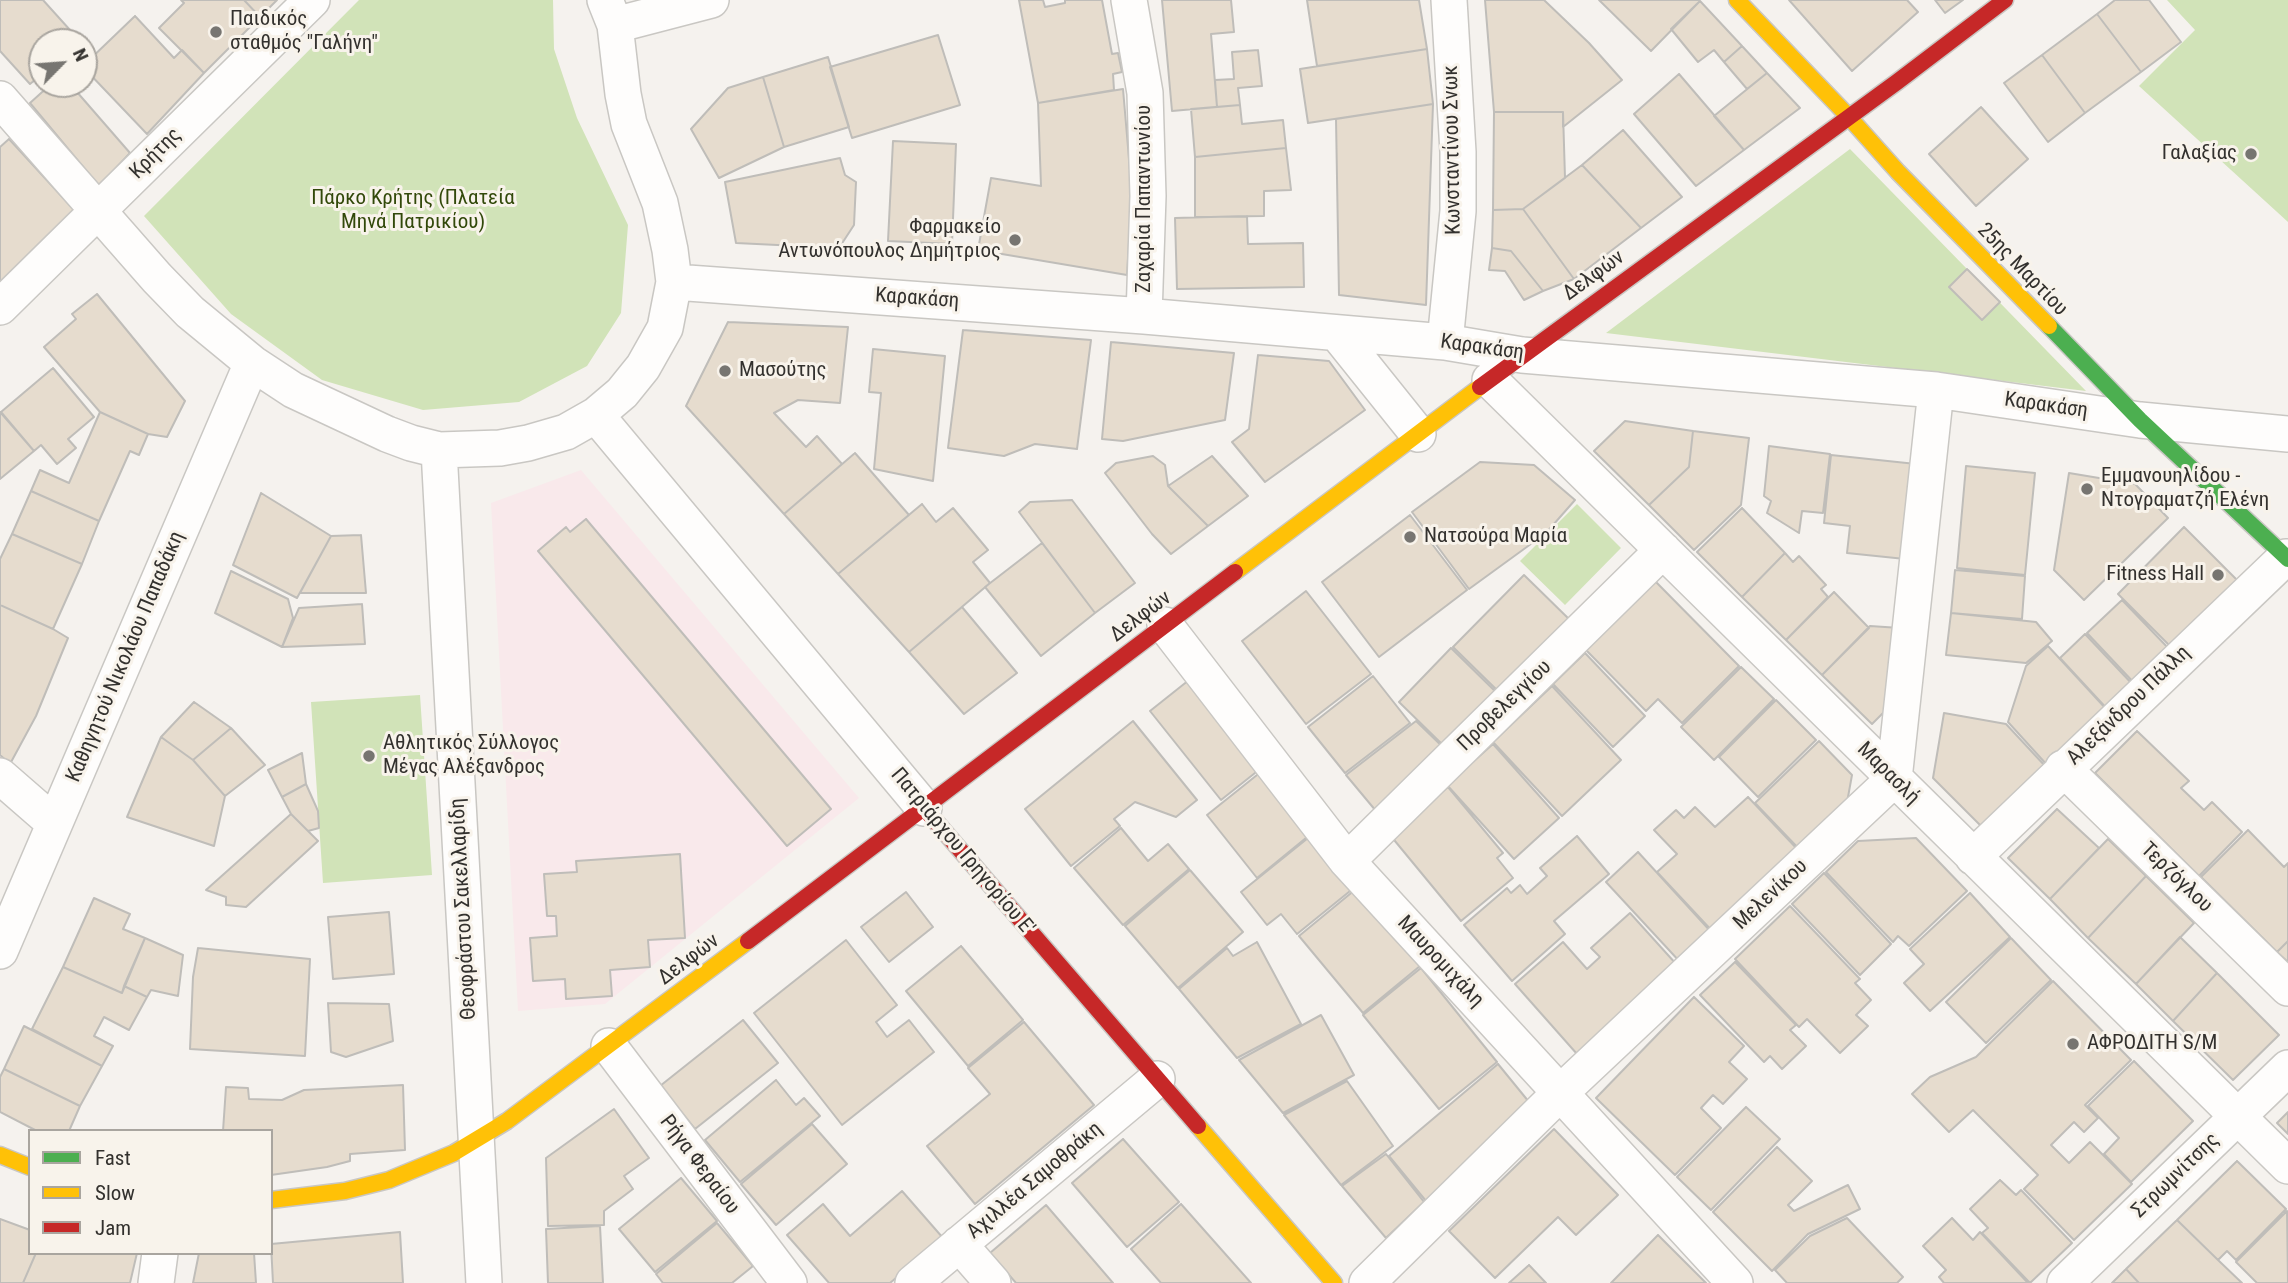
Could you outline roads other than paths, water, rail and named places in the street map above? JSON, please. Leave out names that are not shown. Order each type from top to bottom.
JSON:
[{"type":"main road","name":"25ης Μαρτίου","points":[[1737,0],[1898,172],[2140,419],[2287,558]]},
{"type":"main road","name":"Δελφών","points":[[273,1200],[345,1191],[376,1184],[429,1165],[477,1141],[609,1046],[1522,355],[1897,82],[2005,0]]},
{"type":"main road","name":"Πατριάρχου Γρηγορίου Ε'","points":[[924,808],[1334,1283]]},
{"type":"main road","points":[[0,1155],[28,1166]]},
{"type":"street","name":"Κρήτης","points":[[0,307],[312,0]]},
{"type":"street","points":[[0,99],[190,312],[252,363],[292,390],[387,434],[439,450],[468,451],[528,443],[566,432],[596,415],[622,393],[643,367],[665,328],[674,282],[660,203],[628,124],[610,12],[711,0]]},
{"type":"street","name":"Ζαχαρία Παπαντωνίου","points":[[1129,0],[1145,93],[1149,196],[1144,316]]},
{"type":"street","name":"Κωνσταντίνου Σνωκ","points":[[1445,342],[1458,211],[1458,152],[1449,0]]},
{"type":"street","name":"Καρακάση","points":[[674,282],[1144,316],[1445,342],[1522,355],[1936,390],[2140,419],[2288,434]]},
{"type":"street","points":[[1337,333],[1418,433]]},
{"type":"street","name":"Καθηγητού Νικολάου Παπαδάκη","points":[[0,951],[252,363]]},
{"type":"street","name":"Μαρασλή","points":[[1490,380],[2288,1166]]},
{"type":"street","points":[[1894,779],[1936,390]]},
{"type":"street","name":"Πατριάρχου Γρηγορίου Ε'","points":[[596,415],[924,808]]},
{"type":"street","name":"Θεοφράστου Σακελλαρίδη","points":[[439,450],[484,1283]]},
{"type":"street","name":"Προβελεγγίου","points":[[1347,861],[1663,550]]},
{"type":"street","name":"Αλεξάνδρου Πάλλη","points":[[1973,857],[2063,768],[2287,558]]},
{"type":"street","name":"Μαυρομιχάλη","points":[[1165,625],[1347,861],[1735,1283]]},
{"type":"street","name":"Τερζόγλου","points":[[2063,768],[2288,988]]},
{"type":"street","points":[[0,776],[54,823]]},
{"type":"street","name":"Μελενίκου","points":[[1367,1283],[1560,1093],[1894,779]]},
{"type":"street","name":"Ρήγα Φεραίου","points":[[609,1046],[789,1283]]},
{"type":"street","name":"Στρωμνίτσης","points":[[2065,1283],[2288,1068]]},
{"type":"street","name":"Αχιλλέα Σαμοθράκη","points":[[913,1283],[1157,1079]]},
{"type":"street","points":[[959,1244],[993,1283]]},
{"type":"street","points":[[156,1283],[160,1255]]},
{"type":"place","name":"Παιδικός σταθμός \"Γαλήνη\"","points":[[216,32]]},
{"type":"place","name":"Γαλαξίας","points":[[2251,154]]},
{"type":"place","name":"Φαρμακείο Αντωνόπουλος Δημήτριος","points":[[1015,240]]},
{"type":"place","name":"Μασούτης","points":[[725,371]]},
{"type":"place","name":"Εμμανουηλίδου - Ντογραματζή Ελένη","points":[[2087,489]]},
{"type":"place","name":"Νατσούρα Μαρία","points":[[1410,537]]},
{"type":"place","name":"Fitness Hall","points":[[2218,575]]},
{"type":"place","name":"Αθλητικός Σύλλογος Μέγας Αλέξανδρος","points":[[369,756]]},
{"type":"place","name":"ΑΦΡΟΔΙΤΗ S/M","points":[[2073,1044]]},
{"type":"park label","name":"Πάρκο Κρήτης (Πλατεία Μηνά Πατρικίου)","points":[[413,211]]}]
